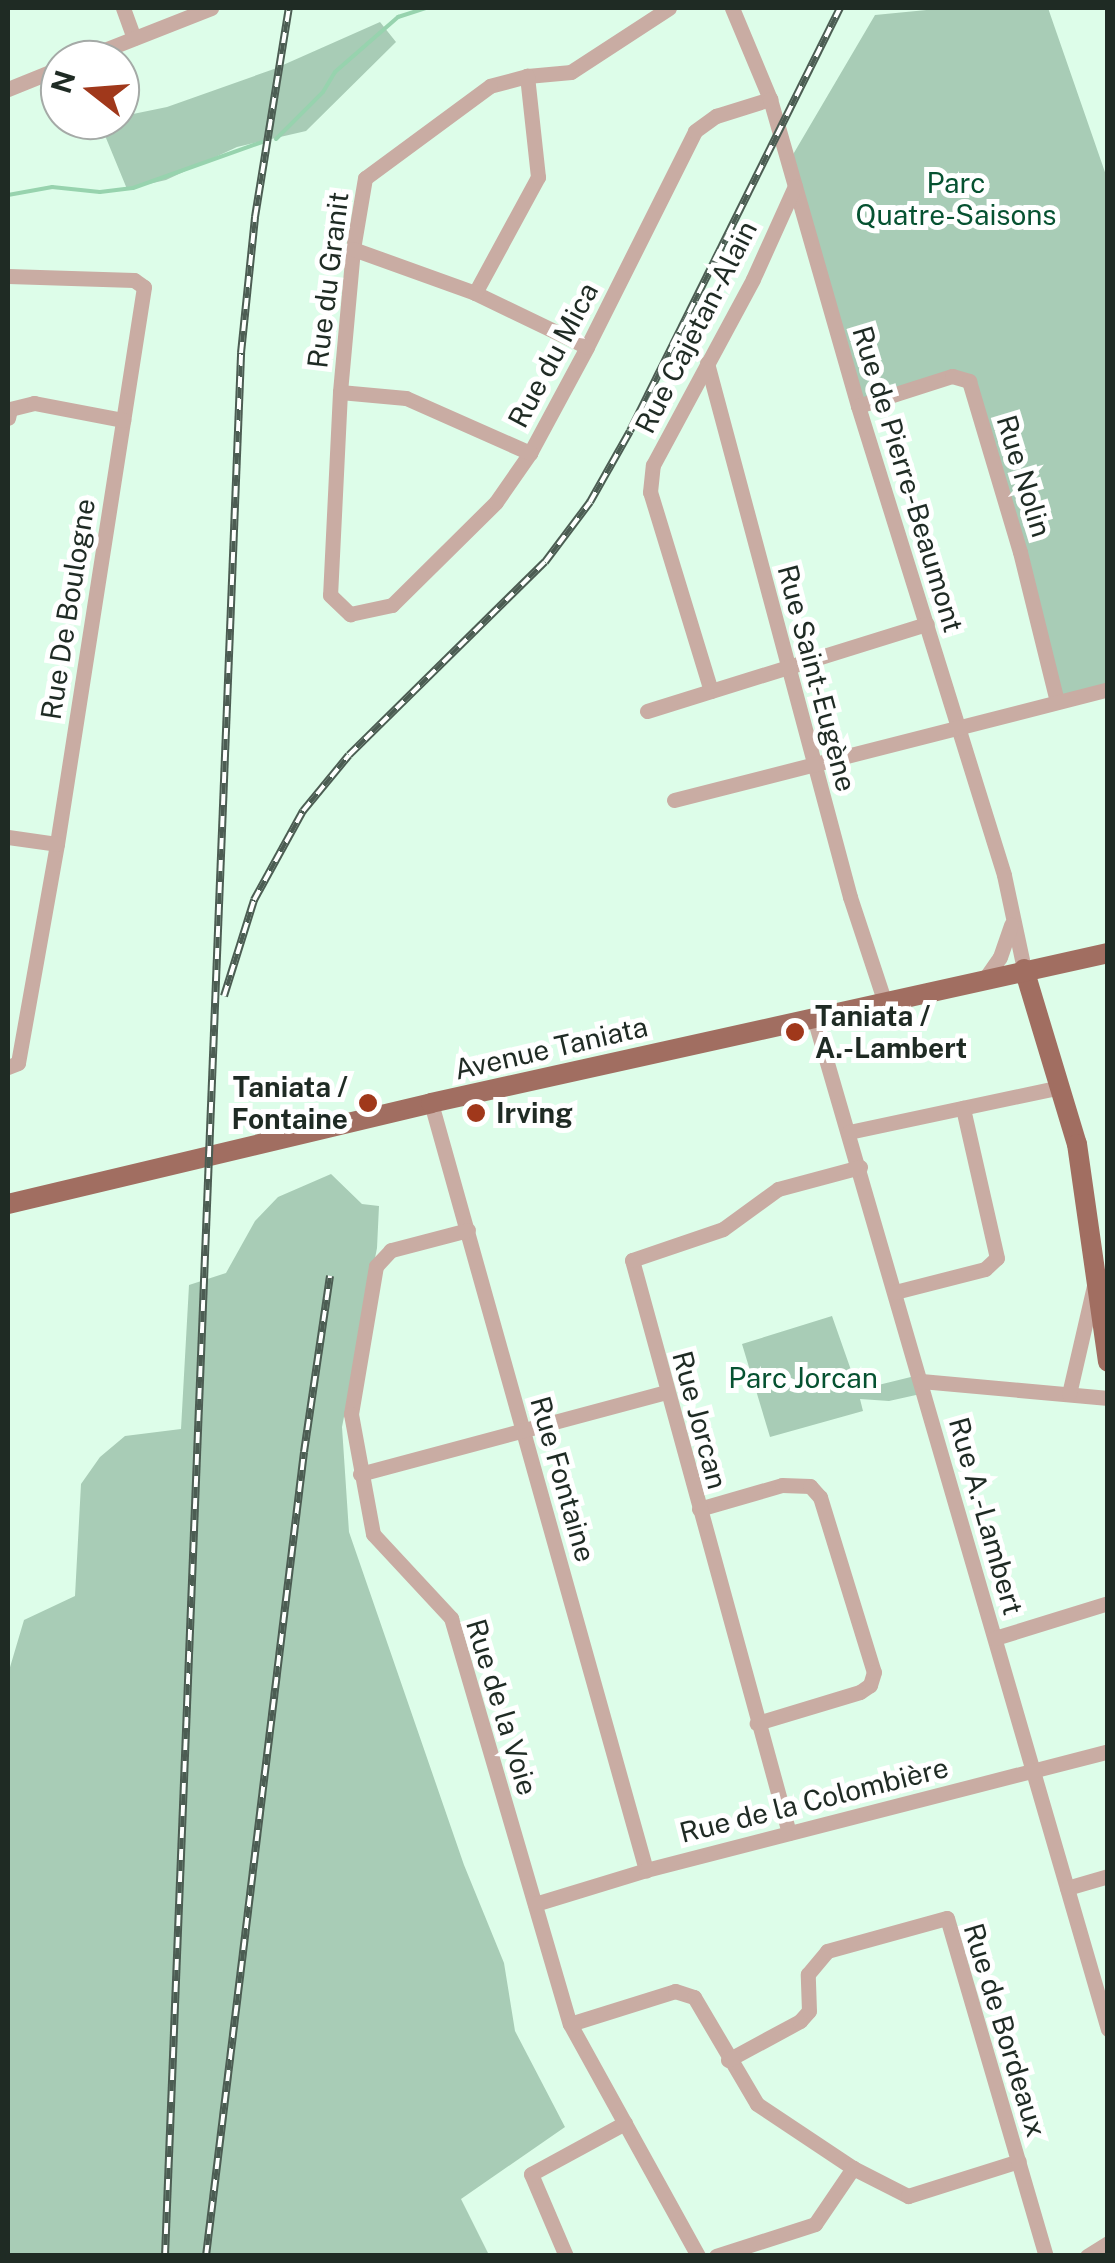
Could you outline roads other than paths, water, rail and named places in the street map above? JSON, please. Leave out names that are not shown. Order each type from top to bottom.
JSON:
[{"type":"main road","name":"Avenue Taniata","points":[[8,1204],[431,1103],[1108,953]]},
{"type":"main road","points":[[1024,969],[1078,1144],[1100,1260],[1108,1362]]},
{"type":"street","points":[[124,8],[134,38]]},
{"type":"street","points":[[129,40],[210,8]]},
{"type":"street","name":"Rue du Granit","points":[[350,614],[330,595],[340,392],[353,249],[365,178],[490,86],[526,76],[571,72],[669,8]]},
{"type":"street","name":"Rue de Pierre-Beaumont","points":[[732,8],[770,99],[858,406],[1004,875],[1024,969]]},
{"type":"street","points":[[8,89],[40,76]]},
{"type":"street","points":[[475,293],[538,177],[526,76]]},
{"type":"street","name":"Rue du Mica","points":[[350,614],[392,605],[496,502],[530,453],[695,131],[716,116],[770,99]]},
{"type":"street","name":"Rue Cajetan-Alain","points":[[711,692],[650,492],[652,465],[753,279],[795,186]]},
{"type":"street","points":[[353,249],[475,293],[586,348]]},
{"type":"street","name":"Rue De Boulogne","points":[[8,276],[134,280],[144,286],[57,844],[18,1064],[8,1067]]},
{"type":"street","name":"Rue Saint-Eugène","points":[[707,363],[813,764],[885,1003]]},
{"type":"street","name":"Rue Nolin","points":[[858,406],[952,376],[969,381],[1020,552],[1056,698]]},
{"type":"street","points":[[340,392],[406,398],[530,453]]},
{"type":"street","points":[[8,418],[10,410],[34,403],[123,420]]},
{"type":"street","points":[[647,711],[926,624]]},
{"type":"street","points":[[674,800],[1056,698],[1108,689]]},
{"type":"street","points":[[8,837],[57,844]]},
{"type":"street","points":[[986,977],[1009,936],[1011,921]]},
{"type":"street","name":"Rue A.-Lambert","points":[[814,1018],[1108,2029]]},
{"type":"street","points":[[850,1132],[1060,1087]]},
{"type":"street","name":"Rue Fontaine","points":[[431,1103],[646,1870]]},
{"type":"street","points":[[896,1292],[985,1270],[997,1258],[963,1108]]},
{"type":"street","name":"Rue Jorcan","points":[[789,1833],[632,1260],[723,1229],[778,1189],[860,1167]]},
{"type":"street","name":"Rue de la Voie","points":[[468,1230],[391,1250],[376,1266],[351,1414],[360,1474],[374,1534],[451,1618],[570,2024],[698,2256]]},
{"type":"street","points":[[1069,1394],[1100,1260]]},
{"type":"street","points":[[921,1381],[1108,1398]]},
{"type":"street","points":[[360,1474],[666,1392]]},
{"type":"street","points":[[699,1510],[782,1485],[810,1486],[820,1497],[874,1672],[870,1685],[860,1692],[757,1723]]},
{"type":"street","points":[[995,1638],[1108,1603]]},
{"type":"street","name":"Rue de la Colombière","points":[[535,1904],[646,1870],[1108,1751]]},
{"type":"street","points":[[1067,1888],[1108,1876]]},
{"type":"street","name":"Rue de Bordeaux","points":[[728,2060],[800,2021],[808,2011],[808,1974],[827,1951],[947,1918],[1046,2256]]},
{"type":"street","points":[[570,2024],[675,1991],[694,1997],[757,2104],[853,2168],[908,2196],[1019,2161]]},
{"type":"street","points":[[566,2256],[532,2174],[625,2123]]},
{"type":"street","points":[[716,2256],[815,2224],[853,2168]]},
{"type":"street","points":[[1087,2256],[1108,2243]]},
{"type":"waterway","points":[[276,139],[323,92],[335,72],[398,17],[426,8]]},
{"type":"waterway","points":[[8,195],[52,187],[100,192],[133,188],[262,142]]},
{"type":"railway","points":[[165,2256],[241,353],[255,217],[289,8]]},
{"type":"railway","points":[[224,996],[254,900],[303,811],[349,755],[545,562],[590,502],[630,431],[840,8]]},
{"type":"railway","points":[[206,2256],[304,1452],[330,1276]]},
{"type":"place","name":"Taniata / A.-Lambert","points":[[795,1032]]},
{"type":"place","name":"Taniata / Fontaine","points":[[368,1103]]},
{"type":"place","name":"Irving","points":[[476,1113]]},
{"type":"park label","name":"Parc Quatre-Saisons","points":[[956,199]]},
{"type":"park label","name":"Parc Jorcan","points":[[803,1378]]}]
